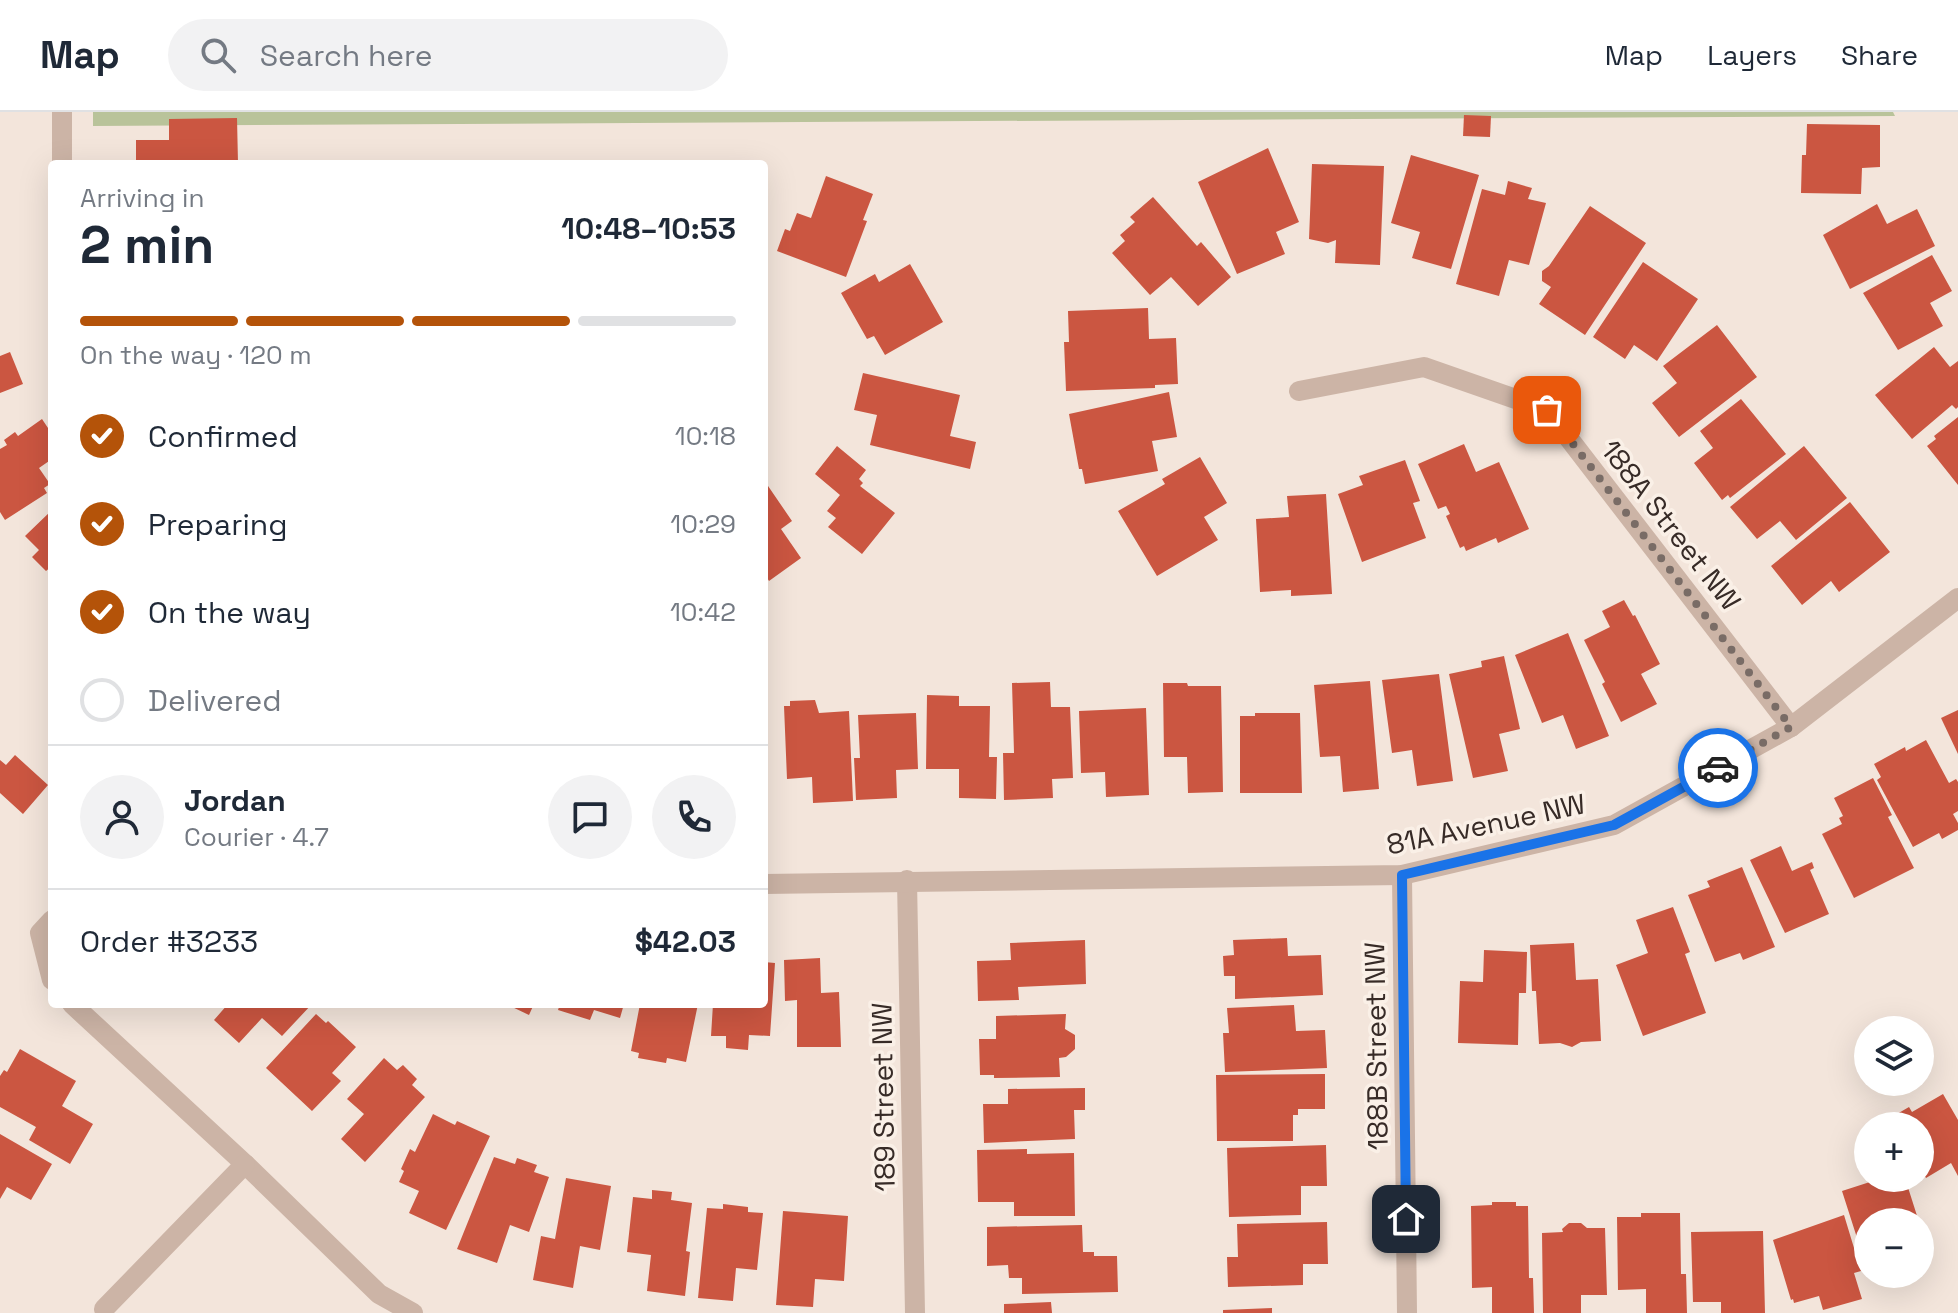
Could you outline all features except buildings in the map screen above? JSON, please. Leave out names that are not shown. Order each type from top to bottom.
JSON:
[{"type":"street","points":[[62,112],[62,160]]},
{"type":"street","name":"188A Street NW","points":[[1299,391],[1424,367],[1547,410],[1791,727]]},
{"type":"street","name":"81A Avenue NW","points":[[768,884],[1402,875],[1614,825],[1791,727],[1958,598]]},
{"type":"street","name":"188B Street NW","points":[[1402,875],[1407,1313]]},
{"type":"street","name":"189 Street NW","points":[[907,880],[915,1313]]},
{"type":"street","points":[[76,1008],[245,1164],[379,1294],[413,1313]]},
{"type":"street","points":[[104,1309],[245,1164]]},
{"type":"green space","points":[[93,112],[1893,112],[1895,116],[93,126]]},
{"type":"way so far","points":[[1547,410],[1791,727],[1718,768]]},
{"type":"route","points":[[1406,1219],[1402,875],[1614,825],[1718,768]]}]
